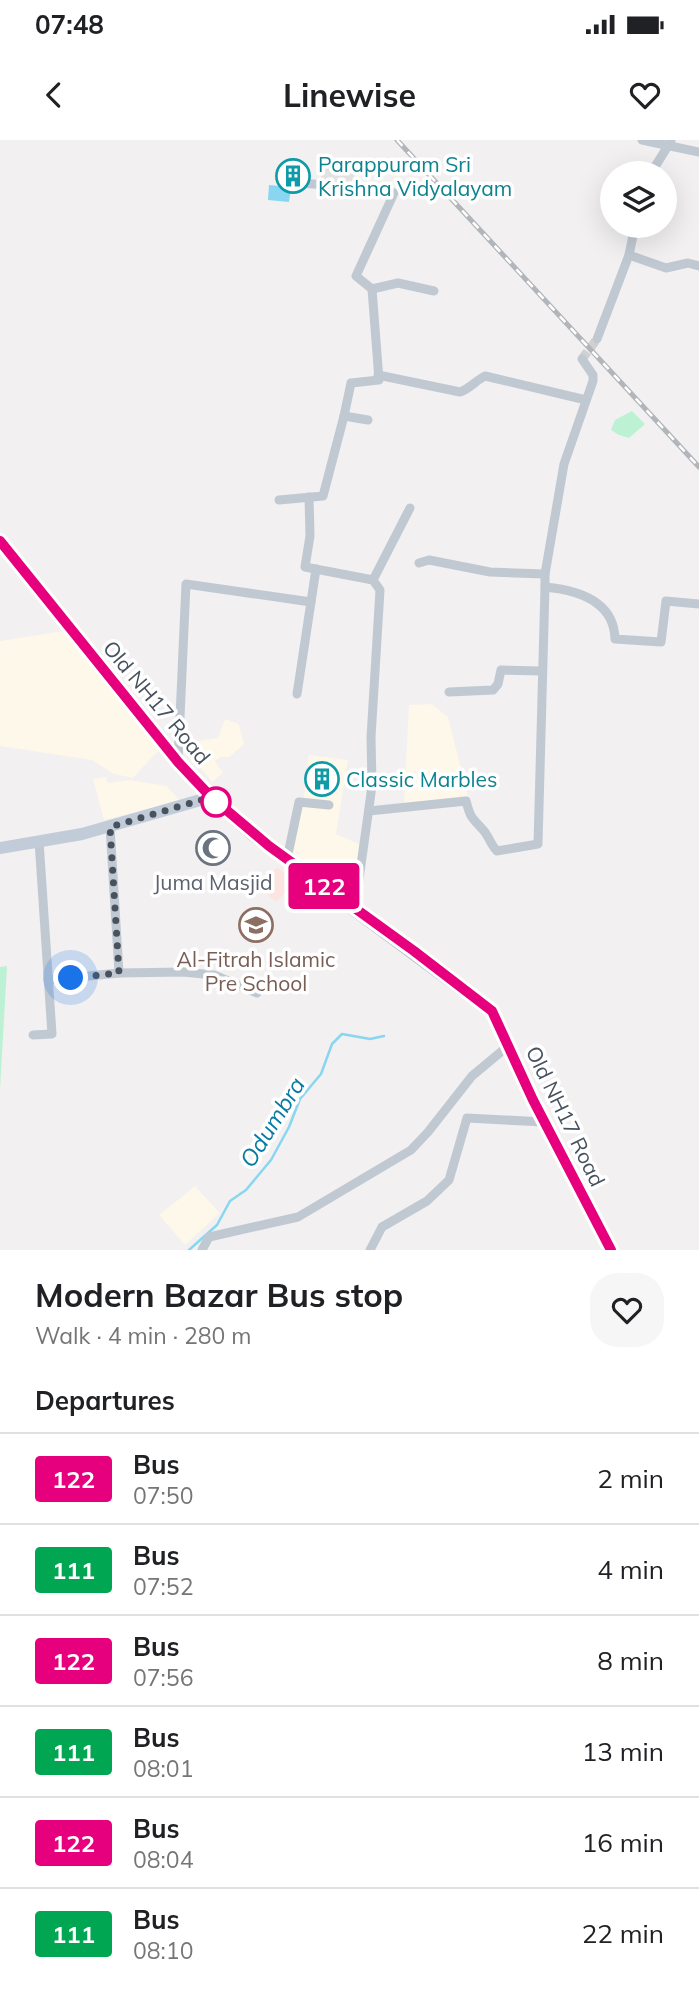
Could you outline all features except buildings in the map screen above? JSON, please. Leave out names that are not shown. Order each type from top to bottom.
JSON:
[{"type":"main road","name":"Old NH17 Road","points":[[0,541],[178,762],[211,797],[287,859],[492,1011],[544,1122],[611,1250]]},
{"type":"main road","points":[[0,848],[82,835],[211,797]]},
{"type":"street","points":[[642,140],[670,142],[699,152]]},
{"type":"street","points":[[659,161],[670,142]]},
{"type":"street","points":[[279,500],[323,496],[351,383],[379,380],[372,289],[356,276],[394,193],[373,188],[298,183]]},
{"type":"street","points":[[597,339],[629,255],[633,238]]},
{"type":"street","points":[[629,255],[666,268],[688,263],[699,266]]},
{"type":"street","points":[[372,289],[398,283],[433,291]]},
{"type":"street","points":[[369,811],[466,801],[471,819],[485,832],[497,851],[538,844],[545,574],[562,474],[593,374],[582,359]]},
{"type":"street","points":[[378,375],[460,392],[485,376],[586,400]]},
{"type":"street","points":[[344,416],[368,420]]},
{"type":"street","points":[[309,498],[310,536],[305,567],[373,580],[380,590],[370,737],[372,786],[355,908]]},
{"type":"street","points":[[373,580],[410,508]]},
{"type":"street","points":[[419,563],[429,560],[489,572],[545,574]]},
{"type":"street","points":[[297,694],[316,569]]},
{"type":"street","points":[[178,762],[186,584],[311,602]]},
{"type":"street","points":[[545,587],[576,591],[594,602],[610,616],[615,639],[661,642],[666,600],[699,604]]},
{"type":"street","points":[[449,692],[493,690],[501,670],[541,671]]},
{"type":"street","points":[[287,859],[299,802],[329,805]]},
{"type":"street","points":[[110,827],[119,973]]},
{"type":"street","points":[[33,1035],[52,1034],[39,841]]},
{"type":"street","points":[[48,980],[119,973],[183,972],[214,975],[257,993]]},
{"type":"street","points":[[202,1250],[209,1237],[298,1217],[411,1150],[472,1076],[508,1046]]},
{"type":"street","points":[[370,1250],[382,1227],[427,1201],[449,1180],[467,1118],[544,1122]]},
{"type":"shaded area","points":[[322,161],[355,163],[355,181],[321,180]]},
{"type":"shaded area","points":[[63,631],[161,748],[133,778],[114,774],[92,760],[0,746],[0,641]]},
{"type":"shaded area","points":[[432,704],[448,717],[468,796],[404,803],[409,705]]},
{"type":"shaded area","points":[[225,719],[239,724],[244,744],[230,757],[221,757],[215,761],[223,773],[212,782],[185,749],[197,741],[218,738]]},
{"type":"shaded area","name":"Classic Marbles","points":[[309,755],[348,760],[336,834],[361,845],[350,898],[291,851],[303,804]]},
{"type":"shaded area","points":[[106,777],[108,783],[130,780],[167,786],[180,801],[104,820],[93,779]]},
{"type":"shaded area","points":[[277,867],[294,883],[276,902],[259,886]]},
{"type":"shaded area","points":[[195,1186],[220,1213],[185,1245],[159,1215]]},
{"type":"green space","points":[[632,411],[645,424],[629,438],[611,430],[615,420]]},
{"type":"green space","points":[[7,966],[0,1090],[0,967]]},
{"type":"water","points":[[269,185],[291,187],[289,202],[268,200]]},
{"type":"waterway","name":"Odumbra","points":[[189,1250],[217,1225],[230,1201],[246,1190],[271,1160],[300,1099],[321,1074],[332,1044],[342,1034],[370,1039],[384,1036]]},
{"type":"tunnel","points":[[582,359],[597,339]]},
{"type":"railway","points":[[397,140],[699,467]]},
{"type":"bus line","name":"122","points":[[0,541],[101,669],[178,762],[211,797],[254,835],[492,1011],[533,1100],[611,1250]]},
{"type":"place","name":"Parappuram Sri Krishna Vidyalayam","points":[[293,176]]},
{"type":"place","name":"Classic Marbles","points":[[322,779]]},
{"type":"place","name":"Juma Masjid","points":[[213,848]]},
{"type":"place","name":"Al-Fitrah Islamic Pre School","points":[[256,925]]},
{"type":"route","points":[[71,978],[119,973],[110,827],[211,797],[216,802]]}]
